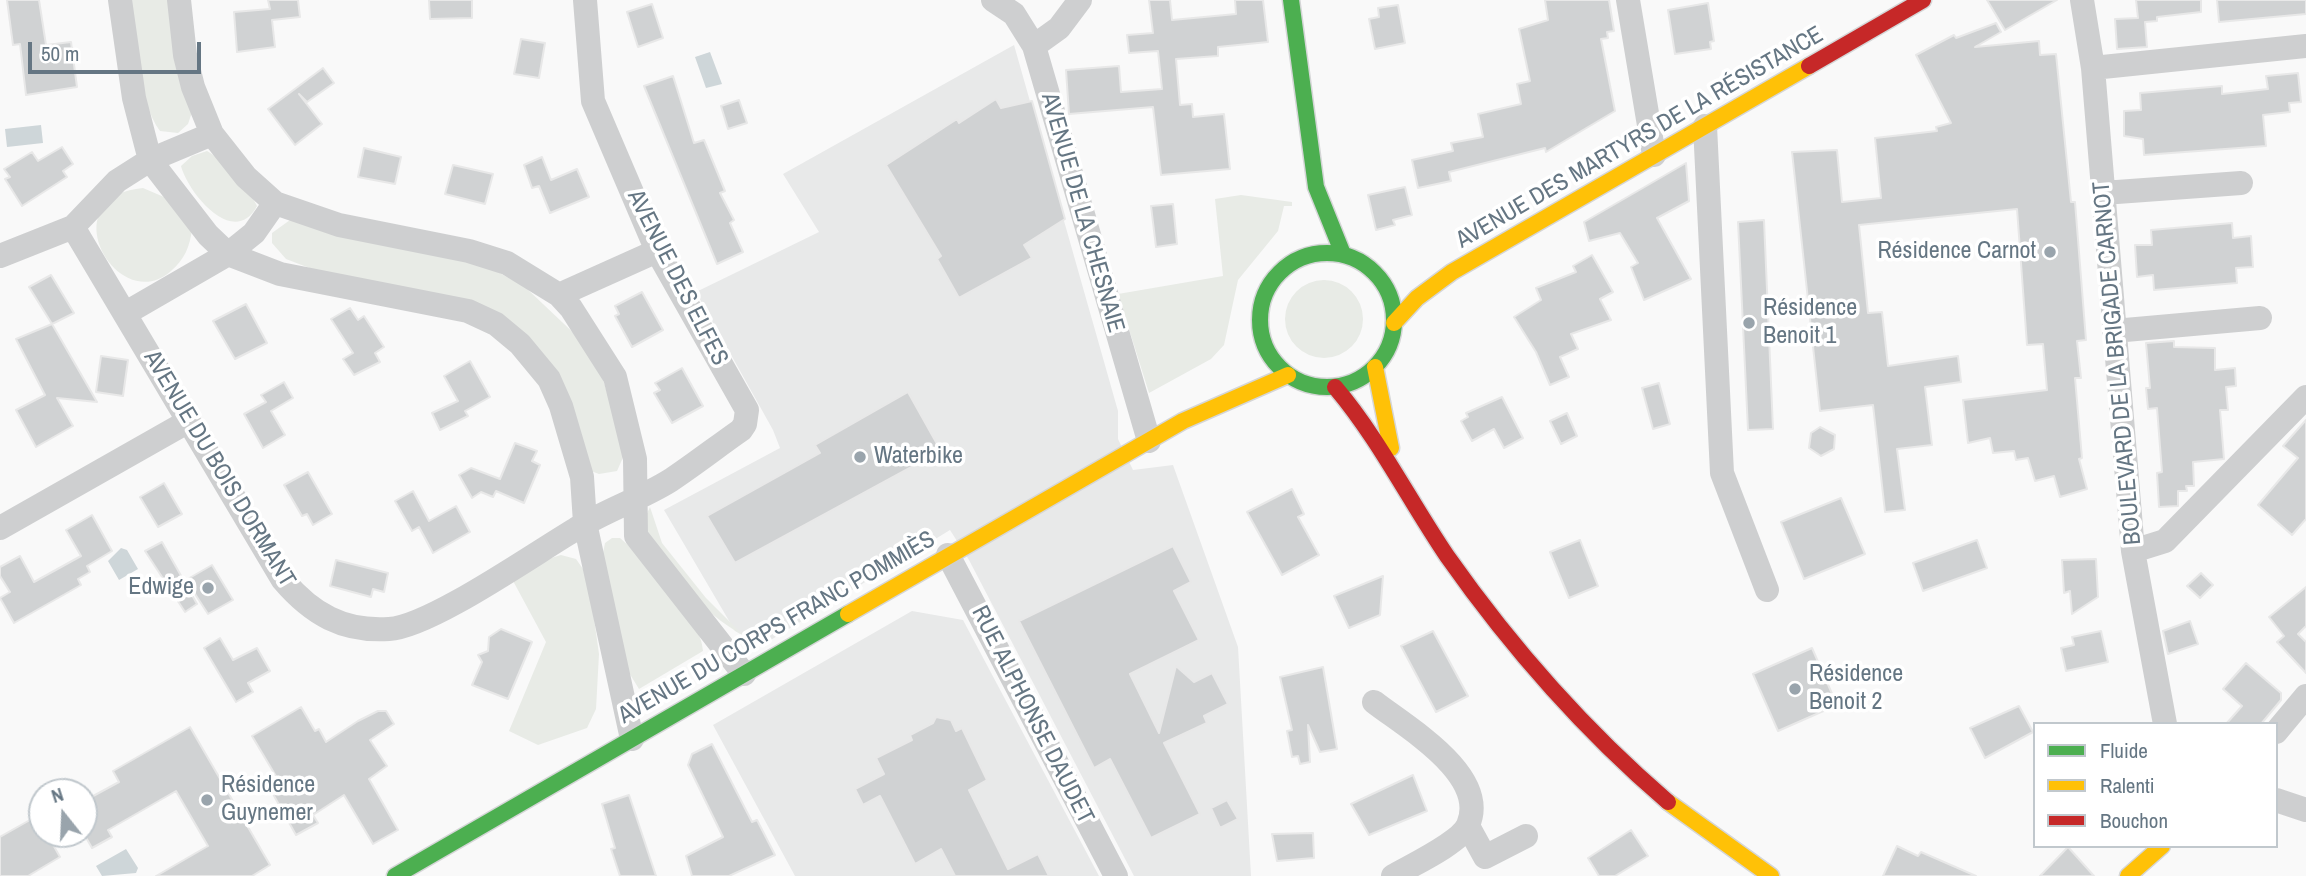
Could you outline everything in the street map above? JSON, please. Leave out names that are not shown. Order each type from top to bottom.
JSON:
[{"type":"main road","points":[[1291,0],[1316,187],[1343,254]]},
{"type":"main road","name":"AVENUE DES MARTYRS DE LA RÉSISTANCE","points":[[1394,323],[1417,298],[1452,272],[1705,126],[1898,7],[1923,0]]},
{"type":"main road","points":[[1308,219],[1316,187]]},
{"type":"main road","points":[[1300,250],[1343,254],[1372,270],[1388,290],[1394,323],[1385,354],[1375,367],[1356,380],[1335,387],[1318,387],[1287,375],[1271,359],[1262,341],[1259,316],[1264,293],[1276,274],[1300,250]]},
{"type":"main road","points":[[1372,270],[1398,274]]},
{"type":"main road","name":"AVENUE DES MARTYRS DE LA RÉSISTANCE","points":[[1419,277],[1452,272]]},
{"type":"main road","points":[[1249,359],[1262,341]]},
{"type":"main road","points":[[1375,367],[1397,471]]},
{"type":"main road","name":"AVENUE DU CORPS FRANC POMMIÈS","points":[[395,876],[1183,421],[1287,375]]},
{"type":"main road","name":"AVENUE DU CORPS FRANC POMMIÈS","points":[[1183,421],[1223,386]]},
{"type":"main road","points":[[1335,387],[1356,411],[1397,471],[1420,514],[1489,615],[1575,718],[1604,747],[1692,821],[1772,876]]},
{"type":"main road","points":[[2129,876],[2160,848]]},
{"type":"street","points":[[120,0],[134,98],[150,160],[208,235],[228,254],[280,274],[468,311],[496,324],[520,344],[549,379],[582,477],[586,523],[632,739]]},
{"type":"street","points":[[178,0],[190,76],[212,134],[246,177],[275,202],[340,225],[469,251],[507,263],[559,295],[571,309],[615,377],[635,458],[636,536],[744,674]]},
{"type":"street","name":"AVENUE DES ELFES","points":[[585,0],[593,101],[657,251],[747,410],[747,418],[741,430],[671,480],[634,500]]},
{"type":"street","name":"AVENUE DE LA CHESNAIE","points":[[993,0],[1014,14],[1034,46],[1149,441]]},
{"type":"street","points":[[1034,46],[1059,28],[1080,0]]},
{"type":"street","points":[[1628,0],[1654,155]]},
{"type":"street","name":"BOULEVARD DE LA BRIGADE CARNOT","points":[[2082,0],[2093,68],[2133,551],[2165,722]]},
{"type":"street","points":[[2093,68],[2306,46]]},
{"type":"street","points":[[1705,126],[1722,473],[1767,590]]},
{"type":"street","points":[[0,257],[73,227],[117,181],[150,160],[212,134]]},
{"type":"street","points":[[2103,194],[2241,183]]},
{"type":"street","points":[[126,313],[228,254],[254,233],[275,202]]},
{"type":"street","name":"AVENUE DU BOIS DORMANT","points":[[73,227],[283,580],[317,614],[342,625],[391,629],[425,620],[586,523],[634,500]]},
{"type":"street","points":[[559,295],[657,251]]},
{"type":"street","points":[[2115,331],[2260,318]]},
{"type":"street","points":[[2133,551],[2165,541],[2306,397]]},
{"type":"street","points":[[0,528],[187,422]]},
{"type":"street","name":"RUE ALPHONSE DAUDET","points":[[948,555],[1116,876]]},
{"type":"street","points":[[2278,730],[2306,696]]},
{"type":"street","points":[[1374,702],[1456,766],[1471,803],[1468,826],[1456,839],[1392,876]]},
{"type":"street","points":[[2278,801],[2306,810]]},
{"type":"street","points":[[1468,826],[1485,857],[1526,836]]},
{"type":"shaded area","points":[[130,0],[169,0],[192,112],[188,124],[178,133],[160,131],[147,103],[139,68]]},
{"type":"shaded area","points":[[1014,45],[1118,411],[1118,439],[1133,470],[1173,465],[1238,647],[1251,876],[1134,876],[969,560],[950,530],[761,646],[735,631],[664,510],[780,448],[773,430],[696,292],[819,232],[783,174]]},
{"type":"shaded area","points":[[710,52],[722,84],[706,88],[695,57]]},
{"type":"shaded area","points":[[41,125],[43,143],[7,147],[5,129]]},
{"type":"shaded area","points":[[207,151],[229,168],[253,198],[257,206],[247,218],[236,222],[213,212],[202,202],[185,177],[181,166],[192,156]]},
{"type":"shaded area","points":[[143,188],[171,200],[192,229],[183,258],[171,271],[151,281],[131,279],[114,268],[102,250],[97,231],[100,211],[115,196]]},
{"type":"shaded area","points":[[1241,195],[1292,202],[1292,206],[1284,206],[1278,231],[1238,280],[1224,345],[1211,359],[1149,393],[1118,294],[1223,276],[1215,199]]},
{"type":"shaded area","points":[[290,220],[481,263],[524,286],[581,340],[603,379],[625,453],[617,471],[599,474],[591,471],[521,330],[320,272],[286,259],[272,243],[272,233]]},
{"type":"shaded area","points":[[1324,280],[1339,283],[1351,292],[1360,304],[1363,319],[1360,334],[1351,346],[1339,355],[1324,358],[1309,355],[1297,346],[1288,334],[1285,319],[1288,304],[1297,292],[1309,283]]},
{"type":"shaded area","points":[[650,507],[662,543],[706,598],[743,635],[713,615],[671,570],[643,522]]},
{"type":"shaded area","points":[[612,538],[620,538],[629,546],[674,596],[694,625],[703,651],[639,689],[628,671],[603,553],[605,543]]},
{"type":"shaded area","points":[[121,548],[127,550],[138,569],[119,580],[108,561]]},
{"type":"shaded area","points":[[561,555],[576,559],[588,576],[599,654],[596,709],[587,728],[538,745],[509,731],[546,642],[512,579],[541,561]]},
{"type":"shaded area","points":[[912,611],[963,620],[1099,876],[795,876],[713,725]]},
{"type":"shaded area","points":[[126,849],[138,868],[136,873],[102,876],[96,866]]},
{"type":"building","points":[[7,0],[39,0],[46,45],[71,42],[77,87],[26,95],[20,44],[13,45]]},
{"type":"building","points":[[268,0],[298,0],[300,17],[272,20],[275,47],[237,52],[234,12],[270,9]]},
{"type":"building","points":[[429,0],[472,0],[472,18],[430,19]]},
{"type":"building","points":[[1149,0],[1170,0],[1172,20],[1236,14],[1235,0],[1263,0],[1268,42],[1218,47],[1218,56],[1176,59],[1180,105],[1192,104],[1193,117],[1224,114],[1230,169],[1161,175],[1153,107],[1069,114],[1066,70],[1119,66],[1121,92],[1162,89],[1158,51],[1129,53],[1127,35],[1153,33]]},
{"type":"building","points":[[1545,0],[1609,0],[1614,31],[1607,32],[1608,38],[1601,39],[1615,111],[1546,152],[1545,148],[1449,172],[1451,181],[1418,188],[1412,160],[1453,151],[1451,143],[1483,137],[1478,114],[1521,104],[1517,84],[1530,81],[1519,29],[1548,20]]},
{"type":"building","points":[[1987,0],[2057,0],[2005,30]]},
{"type":"building","points":[[2136,0],[2201,0],[2201,12],[2157,17],[2157,21],[2145,22],[2147,47],[2117,49],[2115,19],[2138,18]]},
{"type":"building","points":[[2217,0],[2306,0],[2306,14],[2219,22]]},
{"type":"building","points":[[1708,3],[1714,41],[1710,42],[1711,49],[1675,54],[1668,10]]},
{"type":"building","points":[[652,4],[663,38],[638,47],[627,12]]},
{"type":"building","points":[[1398,5],[1405,43],[1375,49],[1369,19],[1379,17],[1378,8]]},
{"type":"building","points":[[1996,23],[2001,32],[1975,47],[2039,41],[2040,55],[2056,54],[2071,202],[2075,202],[2086,340],[2077,341],[2081,378],[2075,378],[2082,458],[2079,459],[2087,489],[2060,497],[2054,476],[2035,481],[2028,458],[2016,460],[2014,451],[1993,453],[1990,438],[1968,443],[1963,400],[2047,390],[2043,344],[2027,345],[2017,209],[1859,225],[1868,313],[1882,312],[1888,366],[1958,356],[1961,382],[1925,387],[1932,445],[1897,449],[1905,510],[1885,512],[1873,405],[1820,411],[1792,152],[1837,150],[1842,202],[1881,198],[1875,138],[1937,131],[1936,127],[1951,123],[1916,55],[1954,35],[1956,38]]},
{"type":"building","points":[[521,39],[545,43],[539,78],[514,74]]},
{"type":"building","points":[[323,68],[334,83],[307,102],[299,94],[322,124],[295,145],[268,109]]},
{"type":"building","points":[[2298,73],[2301,102],[2289,103],[2290,112],[2263,115],[2266,146],[2144,155],[2143,139],[2124,136],[2124,111],[2141,110],[2140,93],[2222,86],[2222,94],[2268,89],[2266,76]]},
{"type":"building","points":[[673,76],[694,143],[704,140],[725,191],[720,193],[734,220],[730,223],[743,252],[717,264],[644,86]]},
{"type":"building","points":[[996,99],[1001,108],[1032,101],[1065,219],[1024,245],[1032,258],[959,298],[937,259],[941,256],[886,165],[957,119],[959,123]]},
{"type":"building","points":[[739,100],[747,123],[728,129],[721,106]]},
{"type":"building","points":[[62,147],[73,164],[63,171],[67,177],[22,206],[5,179],[10,177],[4,169],[32,152],[38,161]]},
{"type":"building","points":[[364,148],[401,157],[395,184],[358,177]]},
{"type":"building","points":[[542,157],[551,180],[577,169],[589,197],[550,213],[539,186],[532,188],[524,165]]},
{"type":"building","points":[[1686,163],[1689,201],[1657,218],[1691,279],[1644,300],[1631,267],[1638,263],[1620,233],[1589,241],[1584,222]]},
{"type":"building","points":[[453,165],[493,174],[485,204],[445,194]]},
{"type":"building","points":[[1405,187],[1412,215],[1393,220],[1395,225],[1376,230],[1368,195]]},
{"type":"building","points":[[1173,204],[1177,244],[1156,247],[1151,206]]},
{"type":"building","name":"Résidence Benoit 1","points":[[1764,220],[1773,429],[1748,430],[1738,222]]},
{"type":"building","points":[[2232,223],[2233,238],[2251,236],[2253,267],[2236,268],[2237,283],[2154,290],[2153,275],[2137,277],[2135,245],[2152,245],[2151,230]]},
{"type":"building","points":[[1592,255],[1613,292],[1600,299],[1611,320],[1571,334],[1578,349],[1560,357],[1569,377],[1550,385],[1536,352],[1514,317],[1541,300],[1536,288],[1576,272],[1573,266]]},
{"type":"building","points":[[51,275],[74,313],[52,324],[29,287]]},
{"type":"building","points":[[642,292],[663,330],[632,347],[615,316],[619,314],[615,306]]},
{"type":"building","points":[[246,304],[267,343],[235,359],[213,321]]},
{"type":"building","points":[[350,308],[358,320],[364,316],[384,347],[375,353],[380,362],[354,375],[343,359],[353,353],[331,319]]},
{"type":"building","points":[[52,324],[97,402],[57,398],[73,426],[36,447],[16,410],[45,395],[16,339]]},
{"type":"building","points":[[2174,341],[2174,347],[2215,348],[2215,370],[2235,368],[2236,386],[2226,387],[2228,410],[2220,410],[2224,459],[2193,462],[2194,486],[2186,486],[2187,491],[2178,491],[2178,506],[2159,507],[2157,473],[2162,472],[2157,408],[2148,409],[2146,388],[2150,388],[2146,343]]},
{"type":"building","points":[[101,356],[128,360],[123,396],[96,392]]},
{"type":"building","points":[[470,361],[490,397],[465,411],[468,416],[440,430],[432,413],[458,401],[444,376]]},
{"type":"building","points":[[682,368],[703,406],[672,423],[654,393],[660,390],[655,383]]},
{"type":"building","points":[[284,382],[293,398],[271,411],[285,435],[263,448],[244,414],[266,402],[261,395]]},
{"type":"building","points":[[1659,383],[1670,424],[1653,429],[1642,388]]},
{"type":"building","points":[[908,392],[941,451],[735,563],[707,516],[820,453],[815,445]]},
{"type":"building","points":[[1502,397],[1523,438],[1504,448],[1494,429],[1472,441],[1461,421],[1468,417],[1466,413]]},
{"type":"building","points":[[1567,413],[1577,436],[1561,444],[1550,421]]},
{"type":"building","points":[[2306,420],[2306,519],[2292,535],[2258,505],[2298,458],[2283,446]]},
{"type":"building","points":[[1820,427],[1835,435],[1834,449],[1821,456],[1809,448],[1811,433]]},
{"type":"building","points":[[515,443],[537,451],[532,461],[540,465],[524,503],[496,491],[493,497],[481,492],[472,498],[459,475],[471,468],[500,479]]},
{"type":"building","points":[[308,472],[332,514],[313,525],[307,514],[302,516],[284,485]]},
{"type":"building","points":[[164,483],[182,514],[158,527],[140,497]]},
{"type":"building","points":[[1292,489],[1304,514],[1298,517],[1319,555],[1282,575],[1247,512]]},
{"type":"building","points":[[413,491],[429,521],[456,506],[470,532],[433,553],[419,527],[412,531],[395,501]]},
{"type":"building","points":[[1841,498],[1865,554],[1804,579],[1781,522]]},
{"type":"building","points":[[92,515],[112,551],[87,566],[90,572],[78,579],[81,585],[14,623],[0,598],[10,592],[0,576],[0,567],[20,556],[34,582],[81,556],[66,530]]},
{"type":"building","points":[[1580,540],[1598,586],[1569,598],[1550,552]]},
{"type":"building","points":[[1977,540],[1987,568],[1923,591],[1913,563]]},
{"type":"building","points":[[162,542],[197,604],[185,612],[145,551]]},
{"type":"building","points":[[1173,546],[1191,582],[1174,591],[1199,640],[1130,674],[1159,733],[1176,666],[1194,682],[1212,673],[1228,704],[1204,716],[1207,723],[1164,743],[1200,814],[1151,838],[1110,759],[1094,768],[1019,621]]},
{"type":"building","points":[[2096,559],[2098,597],[2072,614],[2070,591],[2064,593],[2062,560]]},
{"type":"building","points":[[336,560],[388,573],[384,592],[373,589],[371,597],[330,586]]},
{"type":"building","name":"Edwige","points":[[212,565],[233,600],[208,614],[186,580]]},
{"type":"building","points":[[2201,573],[2213,585],[2200,598],[2187,586]]},
{"type":"building","points":[[1383,576],[1380,615],[1349,628],[1334,596]]},
{"type":"building","points":[[2306,587],[2306,626],[2298,634],[2306,642],[2306,673],[2277,642],[2284,636],[2269,617]]},
{"type":"building","points":[[2190,621],[2198,644],[2168,654],[2163,631]]},
{"type":"building","points":[[501,629],[532,642],[508,699],[472,685],[482,662],[478,655],[488,651],[489,637]]},
{"type":"building","points":[[1433,631],[1468,696],[1436,712],[1401,646]]},
{"type":"building","points":[[2101,631],[2108,662],[2066,671],[2061,648],[2074,645],[2072,637]]},
{"type":"building","points":[[220,638],[233,660],[257,648],[270,671],[248,683],[253,692],[236,702],[204,648]]},
{"type":"building","name":"Résidence Benoit 2","points":[[1812,648],[1837,705],[1778,731],[1753,674]]},
{"type":"building","points":[[2246,663],[2281,693],[2281,700],[2263,722],[2228,722],[2242,706],[2223,689]]},
{"type":"building","points":[[1323,667],[1337,749],[1320,752],[1308,725],[1310,762],[1300,764],[1298,756],[1292,757],[1287,731],[1292,730],[1280,677]]},
{"type":"building","points":[[2019,706],[2033,732],[1985,758],[1970,728]]},
{"type":"building","points":[[301,707],[315,731],[319,729],[326,742],[358,721],[378,711],[386,711],[394,724],[370,740],[387,766],[369,779],[398,830],[373,844],[344,795],[313,815],[318,823],[296,835],[273,794],[283,788],[252,736]]},
{"type":"building","points":[[936,717],[951,720],[956,731],[962,728],[987,780],[969,790],[1008,869],[1038,854],[1049,876],[955,876],[941,849],[915,864],[880,796],[863,805],[855,789],[884,774],[876,758],[912,740],[910,735],[933,723]]},
{"type":"building","name":"Résidence Guynemer","points":[[190,727],[270,865],[252,876],[156,876],[208,846],[176,791],[108,830],[112,837],[98,845],[98,793],[119,782],[113,771]]},
{"type":"building","points":[[712,744],[752,822],[757,820],[775,855],[729,876],[692,876],[686,856],[723,837],[688,765],[692,754]]},
{"type":"building","points":[[1413,775],[1427,811],[1369,835],[1351,804]]},
{"type":"building","points":[[629,795],[656,876],[620,876],[611,849],[615,848],[602,804]]},
{"type":"building","points":[[1227,800],[1238,819],[1220,828],[1211,808]]},
{"type":"building","points":[[28,821],[28,848],[55,848],[60,857],[28,876],[0,876],[0,837]]},
{"type":"building","points":[[1631,830],[1648,856],[1615,876],[1599,876],[1588,858]]},
{"type":"building","points":[[1313,833],[1314,858],[1277,861],[1272,834]]},
{"type":"building","points":[[1897,846],[1918,856],[1921,852],[1976,876],[1883,876]]},
{"type":"building","points":[[2069,848],[2094,876],[2040,876]]},
{"type":"traffic: fast","points":[[1291,0],[1316,187],[1343,254]]},
{"type":"traffic: fast","points":[[1327,253],[1353,258],[1375,272],[1389,294],[1394,320],[1389,346],[1375,368],[1353,382],[1327,387],[1301,382],[1279,368],[1265,346],[1260,320],[1265,294],[1279,272],[1301,258],[1327,253]]},
{"type":"traffic: fast","points":[[395,876],[848,614]]},
{"type":"traffic: slow","points":[[1394,323],[1417,298],[1452,272],[1809,66]]},
{"type":"traffic: slow","points":[[1375,367],[1391,448]]},
{"type":"traffic: slow","points":[[848,614],[1183,421],[1288,375]]},
{"type":"traffic: slow","points":[[1668,802],[1771,876]]},
{"type":"traffic: slow","points":[[2128,876],[2160,848]]},
{"type":"traffic: jam","points":[[1809,66],[1923,0]]},
{"type":"traffic: jam","points":[[1335,387],[1380,449],[1447,556],[1497,623],[1578,716],[1668,802]]},
{"type":"place","name":"Résidence Carnot","points":[[2050,252]]},
{"type":"place","name":"Résidence Benoit 1","points":[[1749,323]]},
{"type":"place","name":"Waterbike","points":[[860,457]]},
{"type":"place","name":"Edwige","points":[[208,588]]},
{"type":"place","name":"Résidence Benoit 2","points":[[1795,689]]},
{"type":"place","name":"Résidence Guynemer","points":[[207,800]]}]
